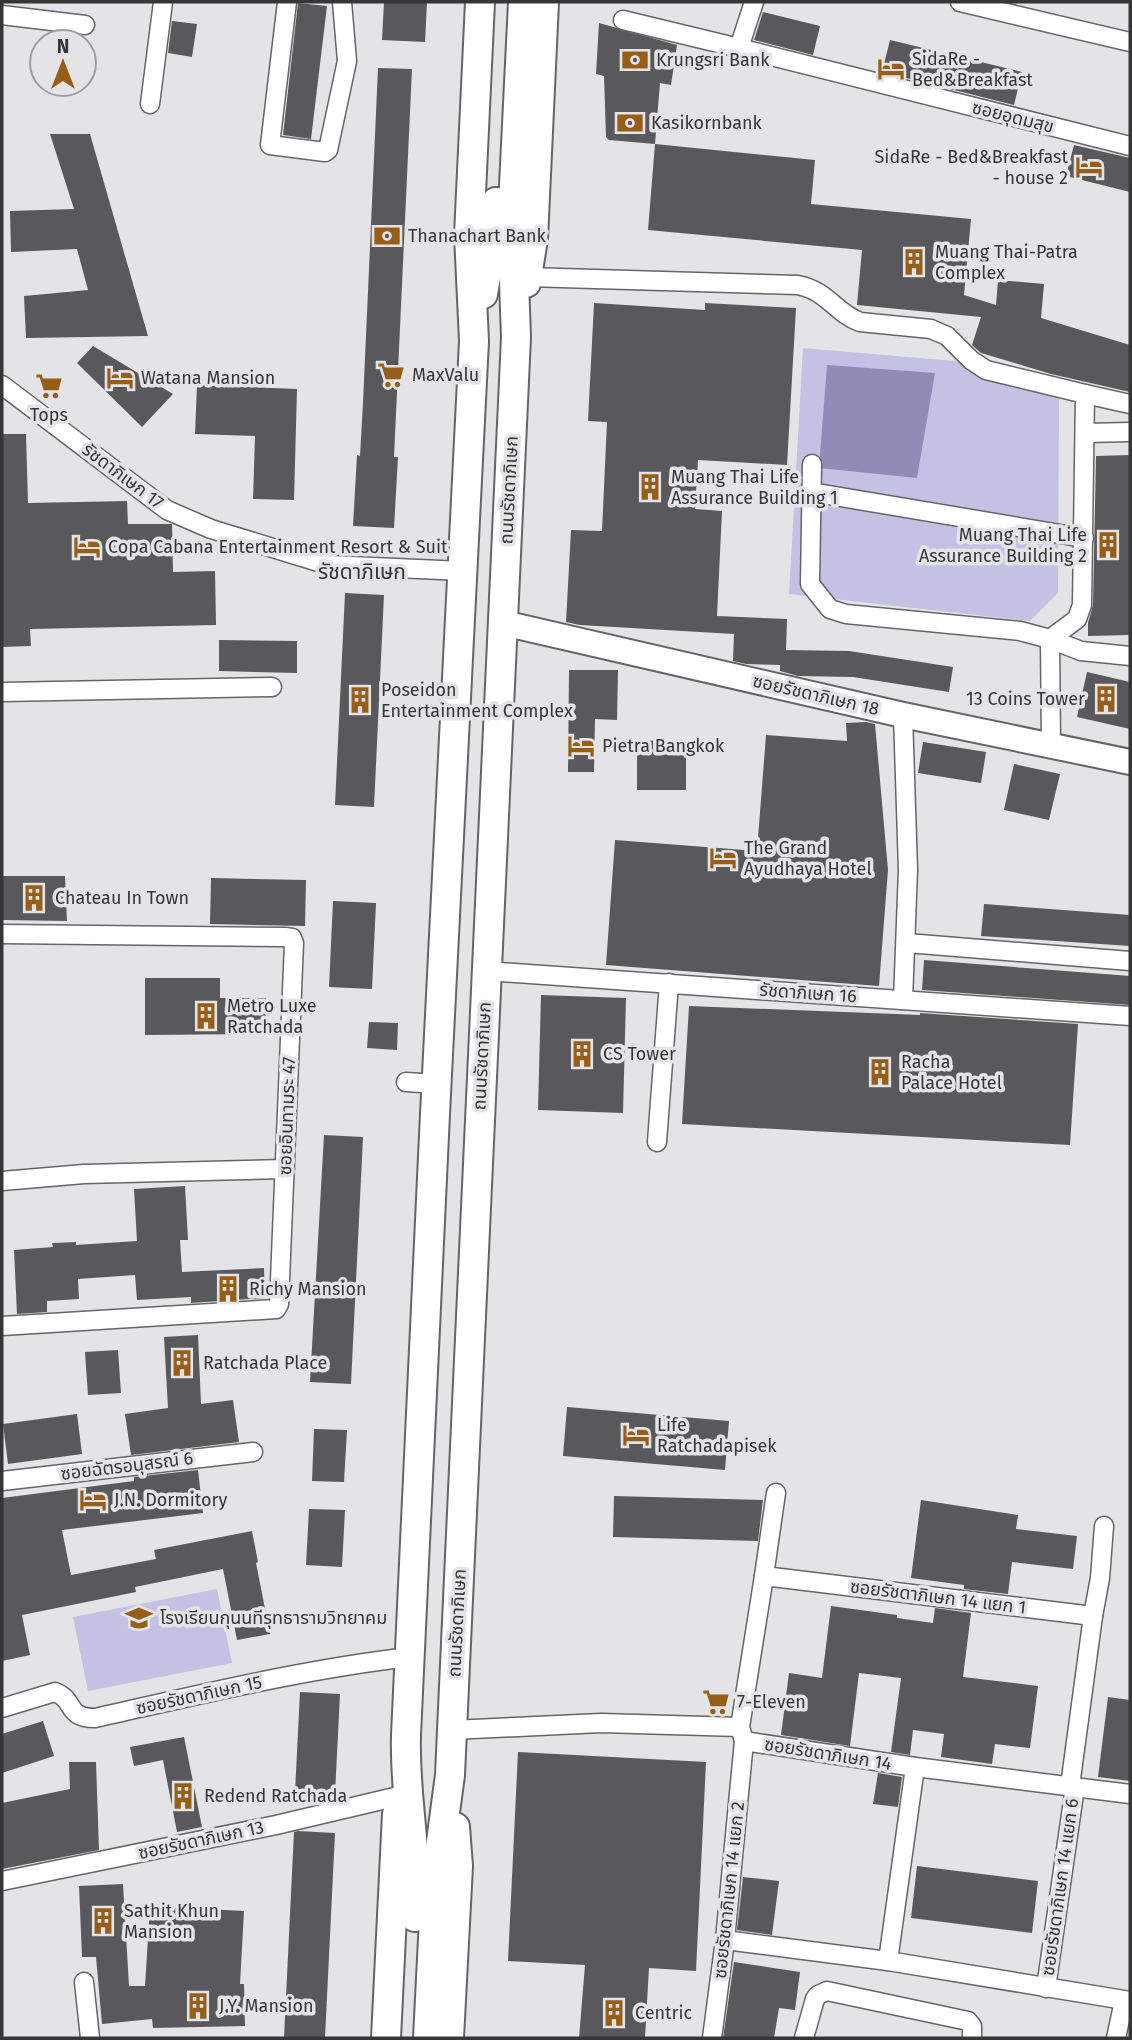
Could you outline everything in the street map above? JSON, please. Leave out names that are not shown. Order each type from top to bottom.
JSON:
[{"type":"main road","points":[[386,2038],[393,1877],[399,1796],[406,1755],[436,1084],[474,341],[469,234],[481,2]]},
{"type":"main road","points":[[474,341],[495,226],[505,2]]},
{"type":"main road","name":"ถนนรัชดาภิเษก","points":[[428,2038],[436,1880],[450,1775],[516,337],[512,226],[523,2]]},
{"type":"main road","name":"ถนนรัชดาภิเษก","points":[[516,337],[533,239],[544,2]]},
{"type":"main road","points":[[406,1755],[417,1879],[409,2038]]},
{"type":"main road","name":"ถนนรัชดาภิเษก","points":[[450,1775],[458,1866],[450,2038]]},
{"type":"street","points":[[150,104],[163,2]]},
{"type":"street","points":[[287,2],[270,146],[327,151],[353,61],[342,2]]},
{"type":"street","points":[[739,48],[754,2]]},
{"type":"street","points":[[960,2],[1130,42]]},
{"type":"street","points":[[2,15],[85,25]]},
{"type":"street","name":"ซอยอุดมสุข","points":[[623,20],[1130,146]]},
{"type":"street","points":[[527,278],[798,285],[822,293],[850,317],[860,321],[930,329],[947,336],[971,360],[986,370],[1130,404]]},
{"type":"street","name":"รัชดาภิเษก 17","points":[[2,385],[167,510],[211,529],[328,565],[463,571]]},
{"type":"street","points":[[1050,639],[1077,619],[1082,605],[1084,394]]},
{"type":"street","points":[[1084,433],[1130,432]]},
{"type":"street","points":[[812,464],[810,584],[830,610],[846,614],[1020,631],[1081,651],[1130,656]]},
{"type":"street","points":[[811,492],[1084,538]]},
{"type":"street","name":"ซอยรัชดาภิเษก 18","points":[[503,623],[904,715],[1130,762]]},
{"type":"street","points":[[1050,639],[1051,744]]},
{"type":"street","points":[[2,692],[272,687]]},
{"type":"street","points":[[903,1000],[907,943],[908,830],[904,715]]},
{"type":"street","name":"ซอยอินทามระ 47","points":[[2,934],[292,938],[294,943],[279,1304],[276,1309],[2,1326]]},
{"type":"street","points":[[907,943],[1130,961]]},
{"type":"street","name":"รัชดาภิเษก 16","points":[[486,971],[1130,1016]]},
{"type":"street","points":[[657,1142],[669,984]]},
{"type":"street","points":[[406,1082],[436,1084]]},
{"type":"street","points":[[2,1181],[84,1174],[285,1169]]},
{"type":"street","name":"ซอยฉัตรอนุสรณ์ 6","points":[[2,1481],[253,1452]]},
{"type":"street","points":[[742,1734],[776,1493]]},
{"type":"street","points":[[1073,1787],[1100,1578],[1104,1526]]},
{"type":"street","name":"ซอยรัชดาภิเษก 14 แยก 1","points":[[764,1576],[1093,1616]]},
{"type":"street","name":"ซอยรัชดาภิเษก 15","points":[[2,1708],[55,1692],[62,1695],[75,1714],[82,1718],[95,1718],[237,1686],[410,1657]]},
{"type":"street","name":"ซอยรัชดาภิเษก 14","points":[[452,1730],[601,1723],[742,1734],[915,1767],[1130,1794]]},
{"type":"street","name":"ซอยรัชดาภิเษก 14 แยก 2","points":[[712,2038],[725,1940],[742,1734]]},
{"type":"street","points":[[887,1961],[915,1767]]},
{"type":"street","name":"ซอยรัชดาภิเษก 14 แยก 6","points":[[1046,1988],[1073,1787]]},
{"type":"street","name":"ซอยรัชดาภิเษก 13","points":[[2,1881],[276,1825],[399,1796]]},
{"type":"street","points":[[725,1940],[887,1961],[1127,2001],[1116,2038]]},
{"type":"street","points":[[84,1982],[90,2038]]},
{"type":"street","points":[[804,2038],[815,1999],[827,1992],[968,2021],[972,2026],[972,2038]]},
{"type":"shaded area","points":[[803,348],[955,361],[1059,395],[1058,593],[1030,621],[789,594]]},
{"type":"shaded area","points":[[827,365],[935,373],[917,478],[819,468]]},
{"type":"shaded area","points":[[217,1589],[232,1663],[88,1691],[73,1617]]},
{"type":"building","points":[[384,2],[427,2],[425,42],[382,40]]},
{"type":"building","points":[[298,3],[327,6],[311,139],[283,135]]},
{"type":"building","points":[[763,12],[820,26],[813,55],[754,40]]},
{"type":"building","points":[[172,21],[197,24],[192,57],[168,53]]},
{"type":"building","points":[[599,23],[677,45],[671,85],[660,83],[655,144],[609,140],[606,137],[604,76],[596,74]]},
{"type":"building","points":[[890,40],[1022,72],[1014,105],[882,72]]},
{"type":"building","name":"Thanachart Bank","points":[[378,68],[412,69],[394,457],[398,457],[394,528],[353,526],[363,403]]},
{"type":"building","points":[[50,134],[90,134],[148,336],[26,338],[24,296],[88,290],[77,249],[11,252],[10,211],[74,209]]},
{"type":"building","points":[[655,144],[815,160],[811,204],[971,219],[964,295],[996,305],[998,280],[1044,284],[1041,318],[1130,345],[1130,392],[1051,374],[981,353],[972,345],[981,317],[857,305],[862,250],[648,230]]},
{"type":"building","points":[[1074,145],[1130,158],[1130,192],[1066,176]]},
{"type":"building","name":"Muang Thai Life Assurance Building 1","points":[[594,303],[705,310],[705,303],[796,308],[787,465],[698,460],[695,509],[722,511],[717,616],[787,619],[786,650],[849,651],[953,667],[949,692],[853,677],[798,676],[780,671],[780,665],[733,661],[734,634],[566,622],[571,530],[602,531],[607,422],[588,421]]},
{"type":"building","name":"Watana Mansion","points":[[93,346],[173,394],[142,427],[77,363]]},
{"type":"building","points":[[197,385],[297,389],[294,500],[253,499],[255,436],[195,434]]},
{"type":"building","name":"Copa Cabana Entertainment Resort & Suit","points":[[2,434],[26,434],[28,503],[127,501],[128,524],[172,524],[173,572],[215,571],[216,625],[30,629],[31,646],[2,647]]},
{"type":"building","name":"Muang Thai Life Assurance Building 2","points":[[1130,455],[1130,635],[1088,636],[1093,605],[1096,456]]},
{"type":"building","name":"Poseidon Entertainment Complex","points":[[345,593],[384,595],[374,807],[335,805]]},
{"type":"building","points":[[219,640],[297,641],[297,673],[219,671]]},
{"type":"building","name":"Pietra Bangkok","points":[[569,670],[618,670],[617,720],[595,719],[594,772],[568,772]]},
{"type":"building","name":"13 Coins Tower","points":[[1087,672],[1130,682],[1130,729],[1077,717]]},
{"type":"building","name":"The Grand Ayudhaya Hotel","points":[[846,723],[875,724],[888,870],[879,986],[606,965],[615,840],[757,851],[766,735],[847,741]]},
{"type":"building","points":[[686,740],[686,790],[637,790],[637,741]]},
{"type":"building","points":[[923,742],[986,752],[981,783],[918,773]]},
{"type":"building","points":[[1014,764],[1060,774],[1049,820],[1004,810]]},
{"type":"building","name":"Chateau In Town","points":[[2,876],[65,876],[67,921],[2,920]]},
{"type":"building","points":[[211,878],[306,880],[305,926],[210,924]]},
{"type":"building","points":[[333,901],[376,903],[372,989],[329,987]]},
{"type":"building","points":[[984,904],[1130,915],[1130,946],[981,936]]},
{"type":"building","points":[[924,960],[1130,976],[1130,1005],[922,990]]},
{"type":"building","name":"Metro Luxe Ratchada","points":[[145,978],[220,978],[220,998],[266,998],[266,1034],[145,1035]]},
{"type":"building","name":"CS Tower","points":[[541,995],[626,998],[623,1113],[538,1110]]},
{"type":"building","name":"Racha Palace Hotel","points":[[689,1006],[920,1013],[1078,1024],[1070,1145],[682,1124]]},
{"type":"building","points":[[369,1022],[398,1023],[397,1050],[367,1048]]},
{"type":"building","points":[[324,1135],[363,1137],[351,1384],[310,1382]]},
{"type":"building","points":[[185,1186],[188,1240],[180,1240],[182,1272],[264,1268],[265,1298],[191,1303],[191,1297],[137,1300],[135,1275],[78,1279],[79,1299],[47,1301],[47,1312],[17,1314],[14,1250],[53,1247],[52,1243],[76,1242],[76,1245],[137,1241],[134,1189]]},
{"type":"building","points":[[198,1335],[201,1404],[233,1400],[239,1442],[131,1455],[125,1414],[168,1408],[164,1337]]},
{"type":"building","points":[[118,1350],[121,1393],[88,1395],[85,1352]]},
{"type":"building","points":[[567,1407],[729,1421],[725,1470],[563,1456]]},
{"type":"building","points":[[77,1414],[82,1454],[8,1464],[3,1424]]},
{"type":"building","points":[[314,1429],[347,1430],[344,1482],[312,1481]]},
{"type":"building","points":[[198,1470],[203,1513],[62,1530],[71,1575],[156,1559],[154,1550],[252,1531],[270,1634],[237,1640],[223,1569],[135,1587],[136,1592],[22,1615],[30,1655],[2,1661],[2,1498],[134,1481],[134,1477]]},
{"type":"building","points":[[614,1496],[763,1500],[758,1541],[613,1537]]},
{"type":"building","points":[[921,1500],[1018,1515],[1016,1529],[1077,1536],[1073,1569],[1012,1562],[1008,1594],[964,1589],[964,1585],[911,1578]]},
{"type":"building","points":[[309,1509],[345,1510],[342,1567],[306,1565]]},
{"type":"building","points":[[831,1606],[933,1623],[935,1608],[971,1613],[963,1677],[1038,1686],[1030,1748],[995,1744],[992,1764],[941,1757],[944,1734],[913,1730],[910,1755],[891,1752],[901,1678],[859,1673],[850,1746],[781,1735],[789,1673],[822,1678]]},
{"type":"building","points":[[300,1692],[340,1694],[335,1794],[295,1792]]},
{"type":"building","points":[[1108,1697],[1130,1700],[1130,1781],[1098,1777]]},
{"type":"building","points":[[43,1721],[54,1756],[2,1773],[2,1734]]},
{"type":"building","name":"Redend Ratchada","points":[[184,1737],[202,1827],[177,1832],[163,1760],[134,1766],[130,1747]]},
{"type":"building","points":[[518,1752],[706,1762],[696,1971],[649,1968],[645,2038],[579,2038],[585,1965],[508,1961]]},
{"type":"building","points":[[69,1762],[96,1762],[99,1850],[2,1869],[2,1803],[70,1789]]},
{"type":"building","points":[[878,1773],[902,1777],[898,1807],[873,1804]]},
{"type":"building","points":[[294,1832],[335,1833],[325,2038],[284,2038]]},
{"type":"building","points":[[917,1866],[1038,1881],[1032,1933],[911,1918]]},
{"type":"building","points":[[743,1877],[779,1881],[772,1935],[737,1930]]},
{"type":"building","points":[[123,1884],[129,1986],[145,1986],[150,1906],[244,1911],[240,1984],[244,1984],[245,2026],[153,2028],[152,2019],[102,2024],[96,1957],[82,1957],[79,1886]]},
{"type":"building","points":[[734,1962],[800,1972],[795,2010],[779,2008],[774,2038],[723,2038]]},
{"type":"place","name":"Krungsri Bank","points":[[635,60]]},
{"type":"place","name":"SidaRe - Bed&Breakfast","points":[[891,69]]},
{"type":"place","name":"Kasikornbank","points":[[630,123]]},
{"type":"place","name":"SidaRe - Bed&Breakfast - house 2","points":[[1089,167]]},
{"type":"place","name":"Thanachart Bank","points":[[387,236]]},
{"type":"place","name":"Muang Thai-Patra Complex","points":[[914,262]]},
{"type":"place","name":"MaxValu","points":[[391,375]]},
{"type":"place","name":"Watana Mansion","points":[[120,378]]},
{"type":"place","name":"Tops","points":[[49,386]]},
{"type":"place","name":"Muang Thai Life Assurance Building 1","points":[[650,487]]},
{"type":"place","name":"Muang Thai Life Assurance Building 2","points":[[1108,545]]},
{"type":"place","name":"Copa Cabana Entertainment Resort & Suit","points":[[87,547]]},
{"type":"place","name":"13 Coins Tower","points":[[1106,699]]},
{"type":"place","name":"Poseidon Entertainment Complex","points":[[360,700]]},
{"type":"place","name":"Pietra Bangkok","points":[[581,746]]},
{"type":"place","name":"The Grand Ayudhaya Hotel","points":[[723,858]]},
{"type":"place","name":"Chateau In Town","points":[[34,898]]},
{"type":"place","name":"Metro Luxe Ratchada","points":[[206,1016]]},
{"type":"place","name":"CS Tower","points":[[582,1054]]},
{"type":"place","name":"Racha Palace Hotel","points":[[880,1072]]},
{"type":"place","name":"Richy Mansion","points":[[228,1289]]},
{"type":"place","name":"Ratchada Place","points":[[182,1363]]},
{"type":"place","name":"Life Ratchadapisek","points":[[636,1435]]},
{"type":"place","name":"J.N. Dormitory","points":[[93,1500]]},
{"type":"place","name":"โรงเรียนกุนนทีรุทธารามวิทยาคม","points":[[139,1618]]},
{"type":"place","name":"7-Eleven","points":[[716,1702]]},
{"type":"place","name":"Redend Ratchada","points":[[183,1796]]},
{"type":"place","name":"Sathit Khun Mansion","points":[[103,1921]]},
{"type":"place","name":"J.Y. Mansion","points":[[198,2006]]},
{"type":"place","name":"Centric","points":[[614,2013]]},
{"type":"district","name":"รัชดาภิเษก","points":[[362,572]]}]
